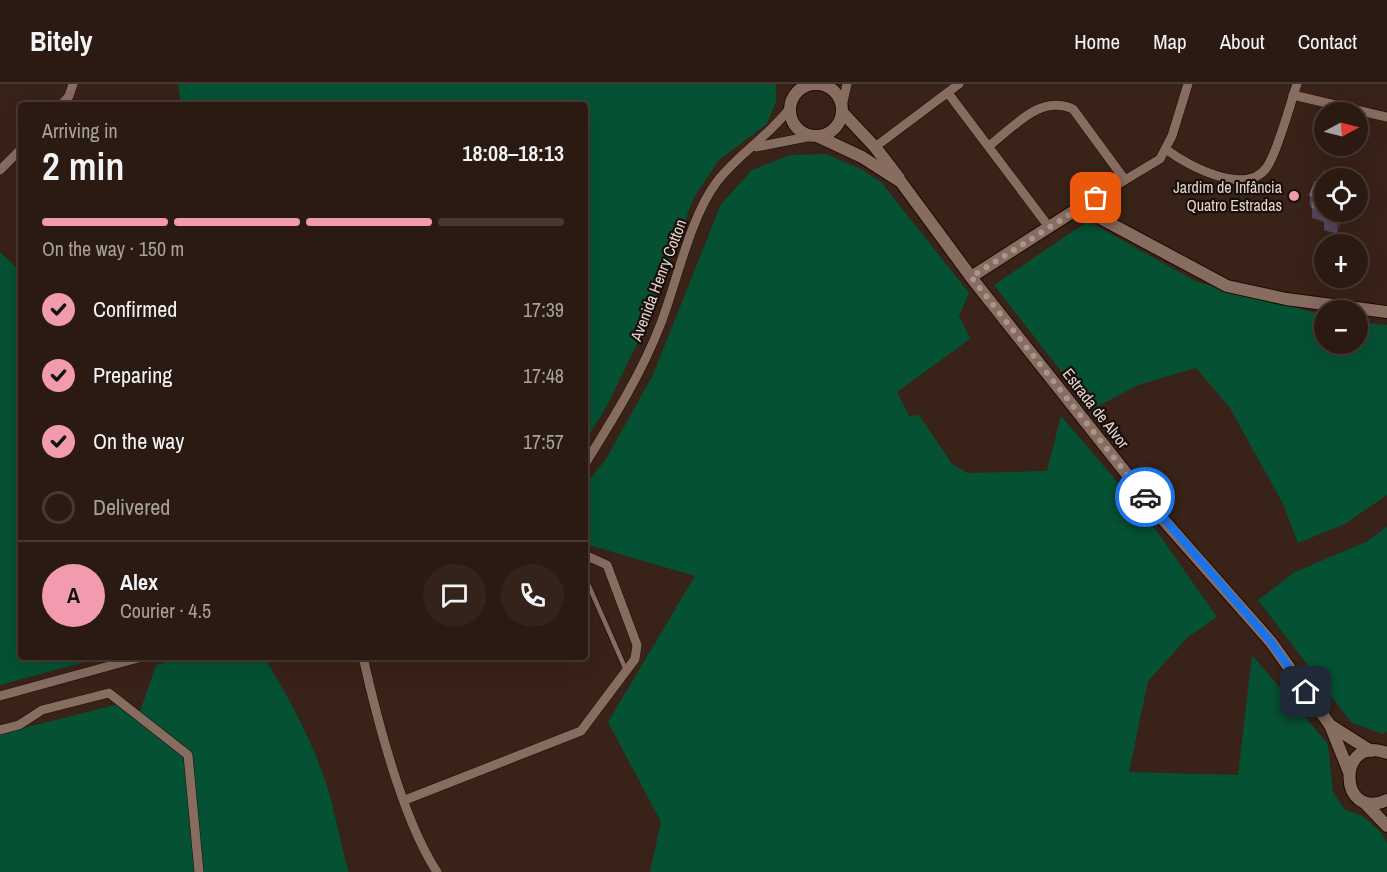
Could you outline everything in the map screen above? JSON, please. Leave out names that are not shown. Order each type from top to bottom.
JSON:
[{"type":"street","points":[[64,102],[69,96],[73,84]]},
{"type":"street","name":"Estrada de Alvor","points":[[788,84],[794,124],[802,132],[862,157],[901,182],[971,277],[1160,516],[1271,642],[1330,725]]},
{"type":"street","points":[[753,148],[833,131],[839,122],[847,84]]},
{"type":"street","points":[[875,147],[959,84]]},
{"type":"street","points":[[971,277],[1160,159],[1167,150],[1188,84]]},
{"type":"street","points":[[1167,150],[1183,163],[1226,178],[1246,180],[1257,177],[1268,166],[1297,84]]},
{"type":"street","points":[[791,106],[800,90],[821,85],[835,92],[842,109],[901,182]]},
{"type":"street","points":[[948,93],[1049,227]]},
{"type":"street","points":[[1293,95],[1387,117]]},
{"type":"street","points":[[989,146],[1038,108],[1049,104],[1061,104],[1073,109],[1125,180]]},
{"type":"street","name":"Avenida Henry Cotton","points":[[588,459],[618,412],[660,325],[702,207],[716,183],[774,130],[791,106]]},
{"type":"street","points":[[0,170],[18,152]]},
{"type":"street","points":[[1085,204],[1102,219],[1227,286],[1286,299],[1387,312]]},
{"type":"street","points":[[405,800],[581,731],[635,659],[637,645],[607,566],[588,556]]},
{"type":"street","points":[[0,696],[131,660]]},
{"type":"street","points":[[364,660],[405,800],[423,851],[437,872]]},
{"type":"street","points":[[0,730],[20,725],[42,710],[109,693],[131,707],[188,755],[199,872]]},
{"type":"street","points":[[1330,725],[1382,752]]},
{"type":"street","points":[[1330,725],[1349,772],[1350,788],[1387,825]]},
{"type":"street","points":[[1349,772],[1356,758],[1382,752]]},
{"type":"street","points":[[1365,803],[1387,800]]},
{"type":"lane","points":[[588,584],[626,670]]},
{"type":"green space","points":[[178,84],[776,84],[776,102],[767,124],[719,160],[694,197],[643,331],[607,406],[588,436],[588,102],[181,102]]},
{"type":"green space","points":[[826,154],[861,169],[881,182],[969,293],[959,316],[970,339],[897,392],[909,416],[919,415],[952,464],[968,473],[1047,471],[1061,416],[1144,513],[1217,617],[1188,637],[1148,681],[1129,772],[1238,775],[1252,655],[1328,744],[1333,792],[1344,809],[1362,816],[1381,832],[1387,843],[1387,872],[650,872],[661,822],[608,722],[695,576],[588,545],[588,481],[606,459],[653,375],[721,204],[752,170],[790,155]]},
{"type":"green space","points":[[1088,221],[1197,282],[1314,312],[1314,354],[1368,354],[1368,323],[1387,325],[1387,495],[1345,524],[1298,543],[1283,504],[1230,408],[1196,368],[1138,385],[1091,410],[994,285]]},
{"type":"green space","points":[[0,252],[18,269],[18,660],[92,660],[0,685]]},
{"type":"green space","points":[[1387,526],[1387,732],[1382,734],[1351,722],[1258,600],[1295,572],[1368,541]]},
{"type":"green space","points":[[174,660],[266,660],[315,754],[329,794],[349,872],[0,872],[0,734],[119,704],[138,717],[156,665]]},
{"type":"way so far","points":[[1096,198],[971,277],[1145,497]]},
{"type":"place","name":"Jardim de Infância Quatro Estradas","points":[[1294,196]]},
{"type":"route","points":[[1145,497],[1271,642],[1306,692]]}]
